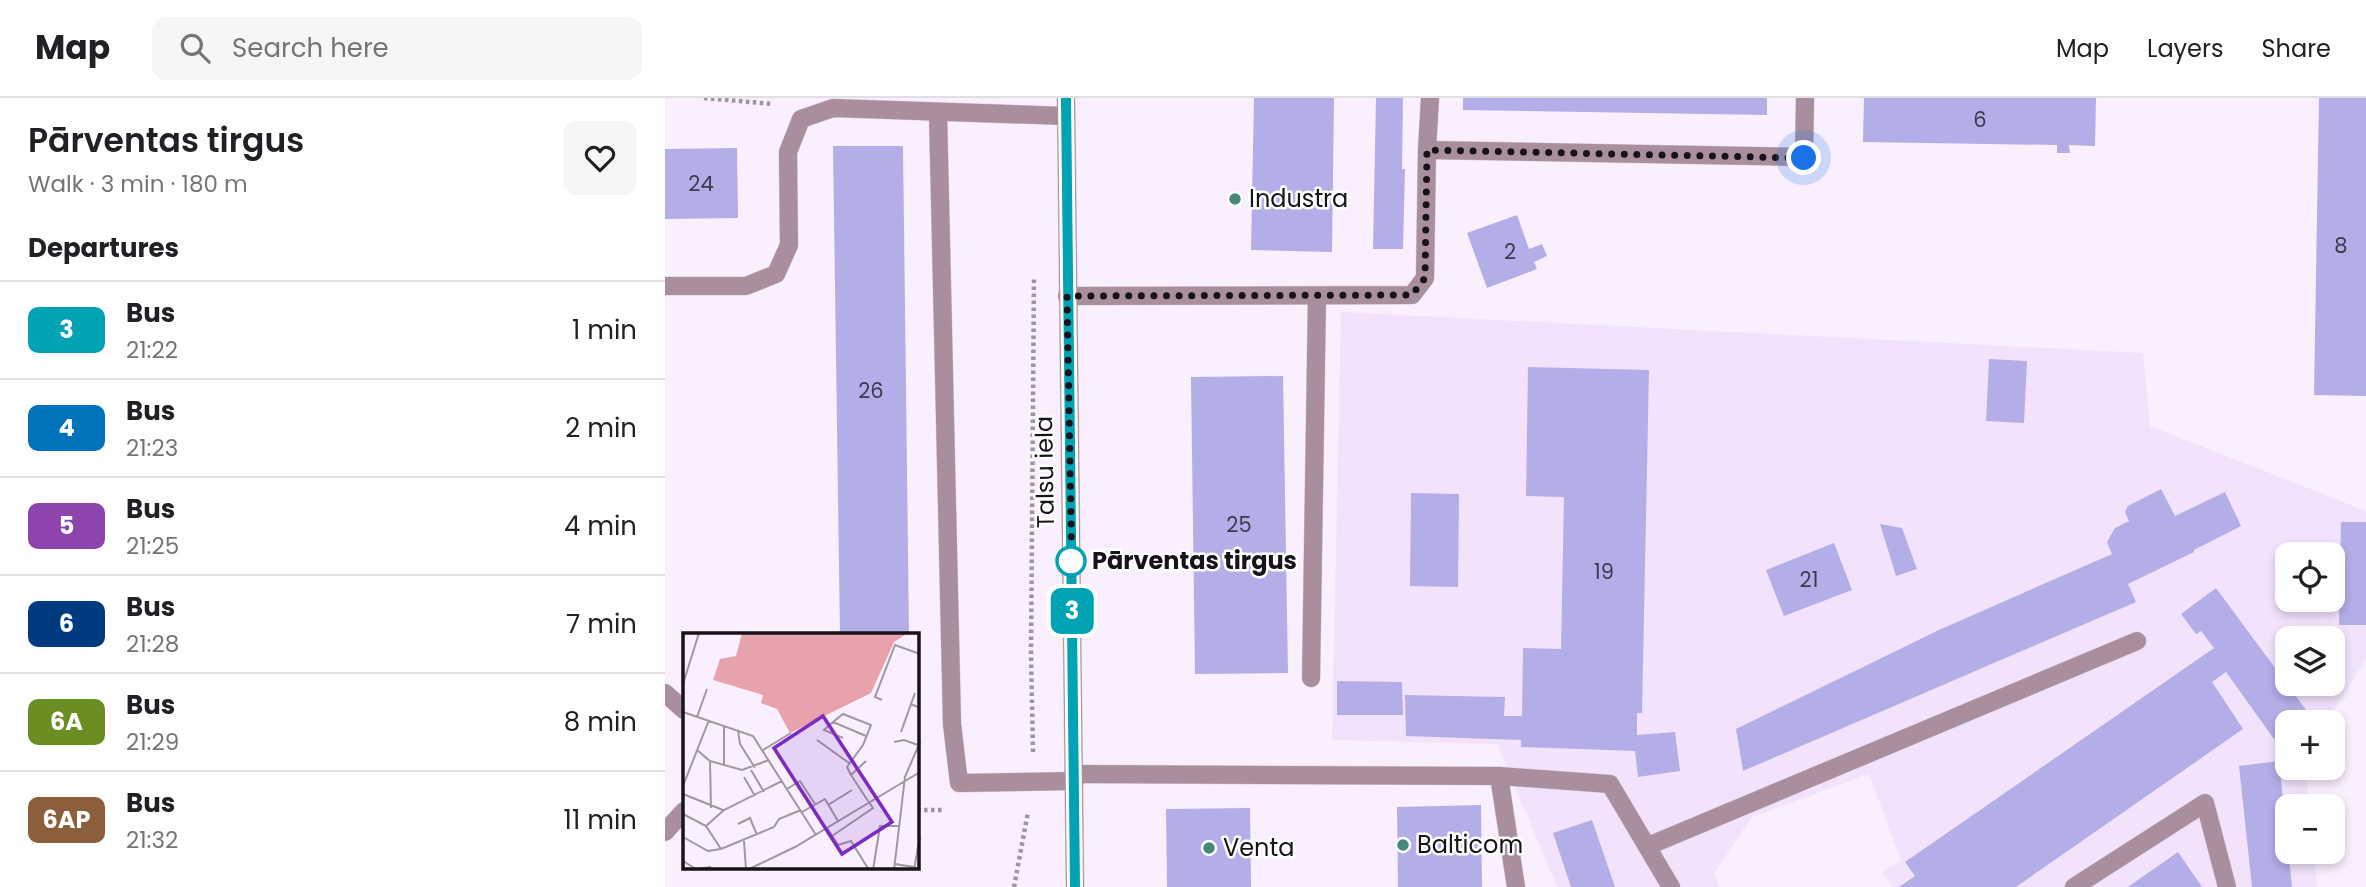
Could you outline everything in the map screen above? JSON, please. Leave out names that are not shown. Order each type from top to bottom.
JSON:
[{"type":"street","name":"Talsu iela","points":[[1066,98],[1075,887]]},
{"type":"street","points":[[1067,296],[1412,295],[1425,278],[1430,98]]},
{"type":"street","points":[[1427,150],[1804,158],[1805,98]]},
{"type":"street","points":[[665,286],[746,286],[776,274],[789,245],[788,152],[801,119],[833,108],[1065,117]]},
{"type":"street","points":[[939,112],[952,724],[959,783],[1034,782],[1075,778],[1499,776],[1610,784],[1671,887]]},
{"type":"street","points":[[1311,678],[1317,296]]},
{"type":"street","points":[[1648,846],[2137,641]]},
{"type":"street","points":[[665,693],[683,709]]},
{"type":"street","points":[[1499,776],[1516,887]]},
{"type":"street","points":[[2074,887],[2205,803],[2227,887]]},
{"type":"street","points":[[665,832],[683,812]]},
{"type":"path","points":[[704,98],[780,105],[801,119]]},
{"type":"path","points":[[1014,887],[1034,782],[1031,653],[1034,267]]},
{"type":"shaded area","points":[[1341,312],[2143,353],[2150,426],[2366,511],[2366,659],[2345,693],[2345,626],[2275,626],[2275,696],[2343,696],[2334,710],[2275,710],[2275,780],[2307,780],[2308,794],[2275,794],[2275,864],[2315,864],[2317,887],[1893,887],[1882,872],[1901,860],[1869,774],[1752,817],[1714,873],[1719,887],[1557,887],[1497,744],[1332,740]]},
{"type":"building","points":[[1254,98],[1334,98],[1332,252],[1251,250]]},
{"type":"building","points":[[1376,98],[1403,98],[1403,249],[1373,249]]},
{"type":"building","points":[[1463,98],[1767,98],[1767,115],[1463,110]]},
{"type":"building","points":[[1864,98],[2096,98],[2095,146],[2069,145],[2070,153],[2057,153],[2057,145],[1863,142]]},
{"type":"building","points":[[2319,98],[2366,98],[2366,396],[2314,395]]},
{"type":"building","points":[[833,146],[903,146],[909,633],[840,633]]},
{"type":"building","points":[[737,148],[738,218],[665,219],[665,149]]},
{"type":"building","points":[[1517,215],[1529,249],[1542,244],[1547,256],[1534,262],[1537,269],[1487,288],[1467,233]]},
{"type":"building","points":[[1989,359],[2027,361],[2024,423],[1986,421]]},
{"type":"building","points":[[1528,367],[1649,370],[1642,713],[1637,713],[1637,735],[1675,732],[1680,771],[1638,777],[1635,751],[1521,747],[1521,740],[1406,736],[1405,695],[1505,697],[1504,716],[1522,716],[1523,648],[1561,649],[1564,497],[1526,496]]},
{"type":"building","points":[[1283,376],[1288,673],[1195,674],[1191,377]]},
{"type":"building","points":[[2161,489],[2175,516],[2225,492],[2241,526],[2128,584],[2136,602],[1743,771],[1736,729],[1941,629],[2112,554],[2107,542],[2115,528],[2129,521],[2125,512],[2128,506]]},
{"type":"building","points":[[1411,493],[1459,494],[1458,587],[1410,586]]},
{"type":"building","points":[[2341,522],[2366,522],[2366,625],[2339,625],[2339,612],[2345,612],[2345,542],[2341,542]]},
{"type":"building","points":[[1880,524],[1902,528],[1917,569],[1896,576]]},
{"type":"building","points":[[1834,543],[1852,590],[1784,616],[1766,570]]},
{"type":"building","points":[[2216,588],[2275,668],[2275,696],[2296,696],[2306,710],[2275,710],[2274,739],[2226,672],[2212,682],[2243,729],[2016,887],[1899,887],[1915,876],[1905,862],[2214,648],[2201,631],[2196,634],[2181,614]]},
{"type":"building","points":[[1337,681],[1402,682],[1403,715],[1337,715]]},
{"type":"building","points":[[2275,762],[2275,780],[2281,780],[2282,794],[2275,794],[2275,864],[2290,864],[2292,887],[2252,887],[2239,766]]},
{"type":"building","points":[[1481,805],[1482,887],[1398,887],[1397,807]]},
{"type":"building","name":"Venta","points":[[1250,808],[1251,887],[1167,887],[1166,809]]},
{"type":"building","points":[[1592,820],[1615,887],[1571,887],[1553,833]]},
{"type":"building","points":[[2178,852],[2202,887],[2128,887]]},
{"type":"bus line","name":"3","points":[[1066,98],[1075,887]]},
{"type":"place","name":"Industra","points":[[1235,199]]},
{"type":"place","name":"Pārventas tirgus","points":[[1071,561]]},
{"type":"place","name":"Balticom","points":[[1403,845]]},
{"type":"place","name":"Venta","points":[[1209,848]]},
{"type":"route","points":[[1071,561],[1072,574],[1067,296],[1412,295],[1425,278],[1427,150],[1804,158]]}]
